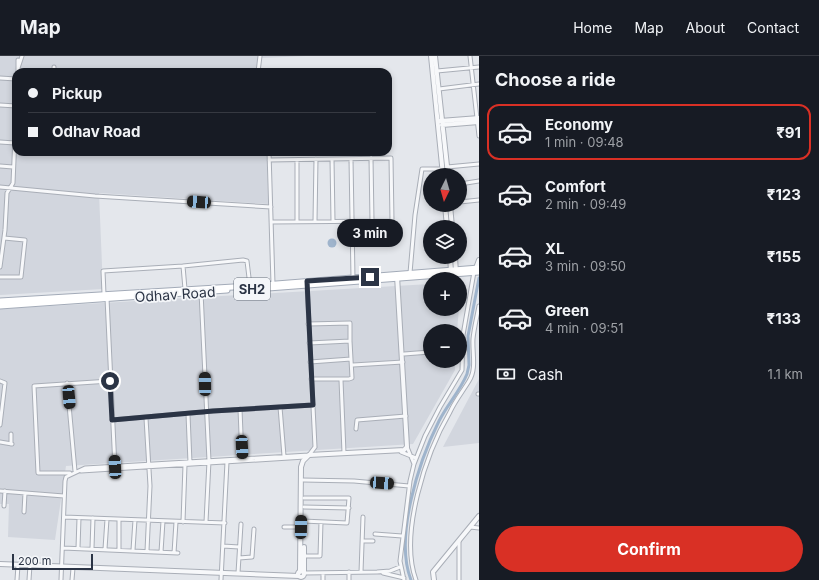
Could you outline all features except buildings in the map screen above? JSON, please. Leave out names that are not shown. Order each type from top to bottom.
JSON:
[{"type":"main road","name":"Odhav Road","points":[[0,301],[201,292],[353,278],[398,277],[410,273],[477,270]]},
{"type":"main road","name":"Odhav Road","points":[[307,283],[398,277],[454,271]]},
{"type":"main road","name":"Odhav Road","points":[[0,306],[185,289],[274,286]]},
{"type":"street","points":[[19,68],[22,56]]},
{"type":"street","points":[[258,68],[260,56]]},
{"type":"street","points":[[431,56],[440,123],[444,168],[479,164]]},
{"type":"street","points":[[435,56],[439,89],[440,123]]},
{"type":"street","points":[[470,56],[479,136]]},
{"type":"street","points":[[18,60],[18,68]]},
{"type":"street","points":[[437,71],[479,67]]},
{"type":"street","points":[[0,78],[12,79]]},
{"type":"street","points":[[439,89],[479,84]]},
{"type":"street","points":[[0,105],[12,106]]},
{"type":"street","points":[[440,123],[478,120]]},
{"type":"street","points":[[0,142],[12,143]]},
{"type":"street","points":[[0,267],[8,188],[13,183],[14,156]]},
{"type":"street","points":[[269,156],[274,286]]},
{"type":"street","points":[[371,158],[372,221]]},
{"type":"street","points":[[269,160],[391,158],[392,221],[271,222]]},
{"type":"street","points":[[315,221],[316,159]]},
{"type":"street","points":[[332,159],[333,221]]},
{"type":"street","points":[[351,159],[353,278]]},
{"type":"street","points":[[297,160],[297,222]]},
{"type":"street","points":[[0,166],[13,167]]},
{"type":"street","points":[[410,273],[415,215],[423,169]]},
{"type":"street","points":[[467,183],[479,181]]},
{"type":"street","points":[[0,187],[95,196],[271,207]]},
{"type":"street","points":[[467,201],[479,200]]},
{"type":"street","points":[[0,277],[21,277],[24,252],[25,240],[4,238]]},
{"type":"street","points":[[353,240],[390,239]]},
{"type":"street","points":[[115,468],[103,271],[247,260],[250,286]]},
{"type":"street","points":[[404,579],[400,567],[402,536],[409,486],[414,464],[440,407],[460,376],[462,370],[463,335],[479,260]]},
{"type":"street","points":[[452,264],[454,271]]},
{"type":"street","points":[[454,264],[454,271]]},
{"type":"street","points":[[183,266],[185,289]]},
{"type":"street","points":[[398,277],[408,448],[414,464]]},
{"type":"street","points":[[398,277],[404,354],[408,448]]},
{"type":"street","points":[[301,576],[303,463],[315,447],[307,283]]},
{"type":"street","points":[[201,292],[201,318],[204,345],[209,462],[206,522]]},
{"type":"street","points":[[416,580],[411,560],[412,531],[420,484],[435,441],[449,412],[469,381],[472,373],[473,337],[479,306]]},
{"type":"street","points":[[308,324],[350,322],[351,358],[353,365],[352,378],[341,380],[311,379]]},
{"type":"street","points":[[309,343],[350,341]]},
{"type":"street","points":[[404,354],[423,353]]},
{"type":"street","points":[[310,362],[351,358]]},
{"type":"street","points":[[353,365],[403,362]]},
{"type":"street","points":[[341,380],[344,452]]},
{"type":"street","points":[[71,474],[38,473],[34,413],[34,386],[67,382],[110,381]]},
{"type":"street","points":[[0,382],[5,384],[2,394],[0,430]]},
{"type":"street","points":[[67,382],[75,471]]},
{"type":"street","points":[[112,420],[240,409],[313,405]]},
{"type":"street","points":[[280,407],[284,456]]},
{"type":"street","points":[[240,409],[242,459]]},
{"type":"street","points":[[188,414],[190,464]]},
{"type":"street","points":[[356,429],[357,420],[406,416]]},
{"type":"street","points":[[146,418],[149,521],[147,551]]},
{"type":"street","points":[[0,442],[11,444],[11,434]]},
{"type":"street","points":[[309,456],[401,451],[408,448]]},
{"type":"street","points":[[61,580],[66,477],[75,471],[300,457],[344,452],[401,451],[416,458]]},
{"type":"street","points":[[227,461],[284,456],[300,457]]},
{"type":"street","points":[[300,457],[303,463],[304,498],[304,556],[301,576]]},
{"type":"street","points":[[221,580],[227,461]]},
{"type":"street","points":[[148,466],[190,464]]},
{"type":"street","points":[[183,522],[185,465]]},
{"type":"street","points":[[303,480],[354,481],[409,486]]},
{"type":"street","points":[[0,491],[64,496]]},
{"type":"street","points":[[4,506],[5,491]]},
{"type":"street","points":[[24,512],[25,493]]},
{"type":"street","points":[[304,498],[349,498],[347,523],[304,522]]},
{"type":"street","points":[[304,507],[349,508]]},
{"type":"street","points":[[434,580],[433,572],[479,516]]},
{"type":"street","points":[[64,517],[225,523]]},
{"type":"street","points":[[361,572],[363,517]]},
{"type":"street","points":[[78,548],[79,518]]},
{"type":"street","points":[[92,548],[93,518]]},
{"type":"street","points":[[105,549],[107,519]]},
{"type":"street","points":[[119,520],[119,550]]},
{"type":"street","points":[[133,550],[135,520]]},
{"type":"street","points":[[161,552],[163,521]]},
{"type":"street","points":[[63,548],[92,548],[176,553],[176,522]]},
{"type":"street","points":[[304,556],[320,556],[321,522]]},
{"type":"street","points":[[238,573],[241,524]]},
{"type":"street","points":[[284,527],[301,527]]},
{"type":"street","points":[[470,527],[479,528]]},
{"type":"street","points":[[239,558],[252,557],[254,529]]},
{"type":"street","points":[[375,534],[402,536]]},
{"type":"street","points":[[363,541],[373,541]]},
{"type":"street","points":[[459,541],[459,580]]},
{"type":"street","points":[[223,546],[239,547]]},
{"type":"street","points":[[0,563],[301,576]]},
{"type":"street","points":[[0,563],[73,568],[301,576],[323,573],[390,571],[400,567]]},
{"type":"street","points":[[17,580],[18,565]]},
{"type":"street","points":[[29,580],[30,566]]},
{"type":"street","points":[[72,580],[73,568]]},
{"type":"street","points":[[349,572],[349,580]]},
{"type":"street","points":[[378,572],[404,579]]},
{"type":"street","points":[[323,573],[323,580]]},
{"type":"shaded area","points":[[0,56],[306,56],[261,58],[260,68],[12,68],[12,156],[267,156],[268,204],[99,193],[103,289],[0,295]]},
{"type":"shaded area","points":[[423,284],[423,316],[458,316],[458,324],[423,324],[423,368],[455,368],[455,370],[413,444],[66,466],[55,540],[8,537],[9,504],[0,504],[0,309]]},
{"type":"shaded area","points":[[479,379],[479,443],[443,447],[444,445]]},
{"type":"water","points":[[330,239],[334,239],[336,243],[334,247],[330,247],[328,245],[328,241]]},
{"type":"waterway","points":[[411,580],[405,543],[411,499],[431,438],[442,415],[467,374],[469,365],[468,336],[479,278]]},
{"type":"route","points":[[110,381],[112,420],[213,411],[313,405],[307,281],[370,277]]}]
